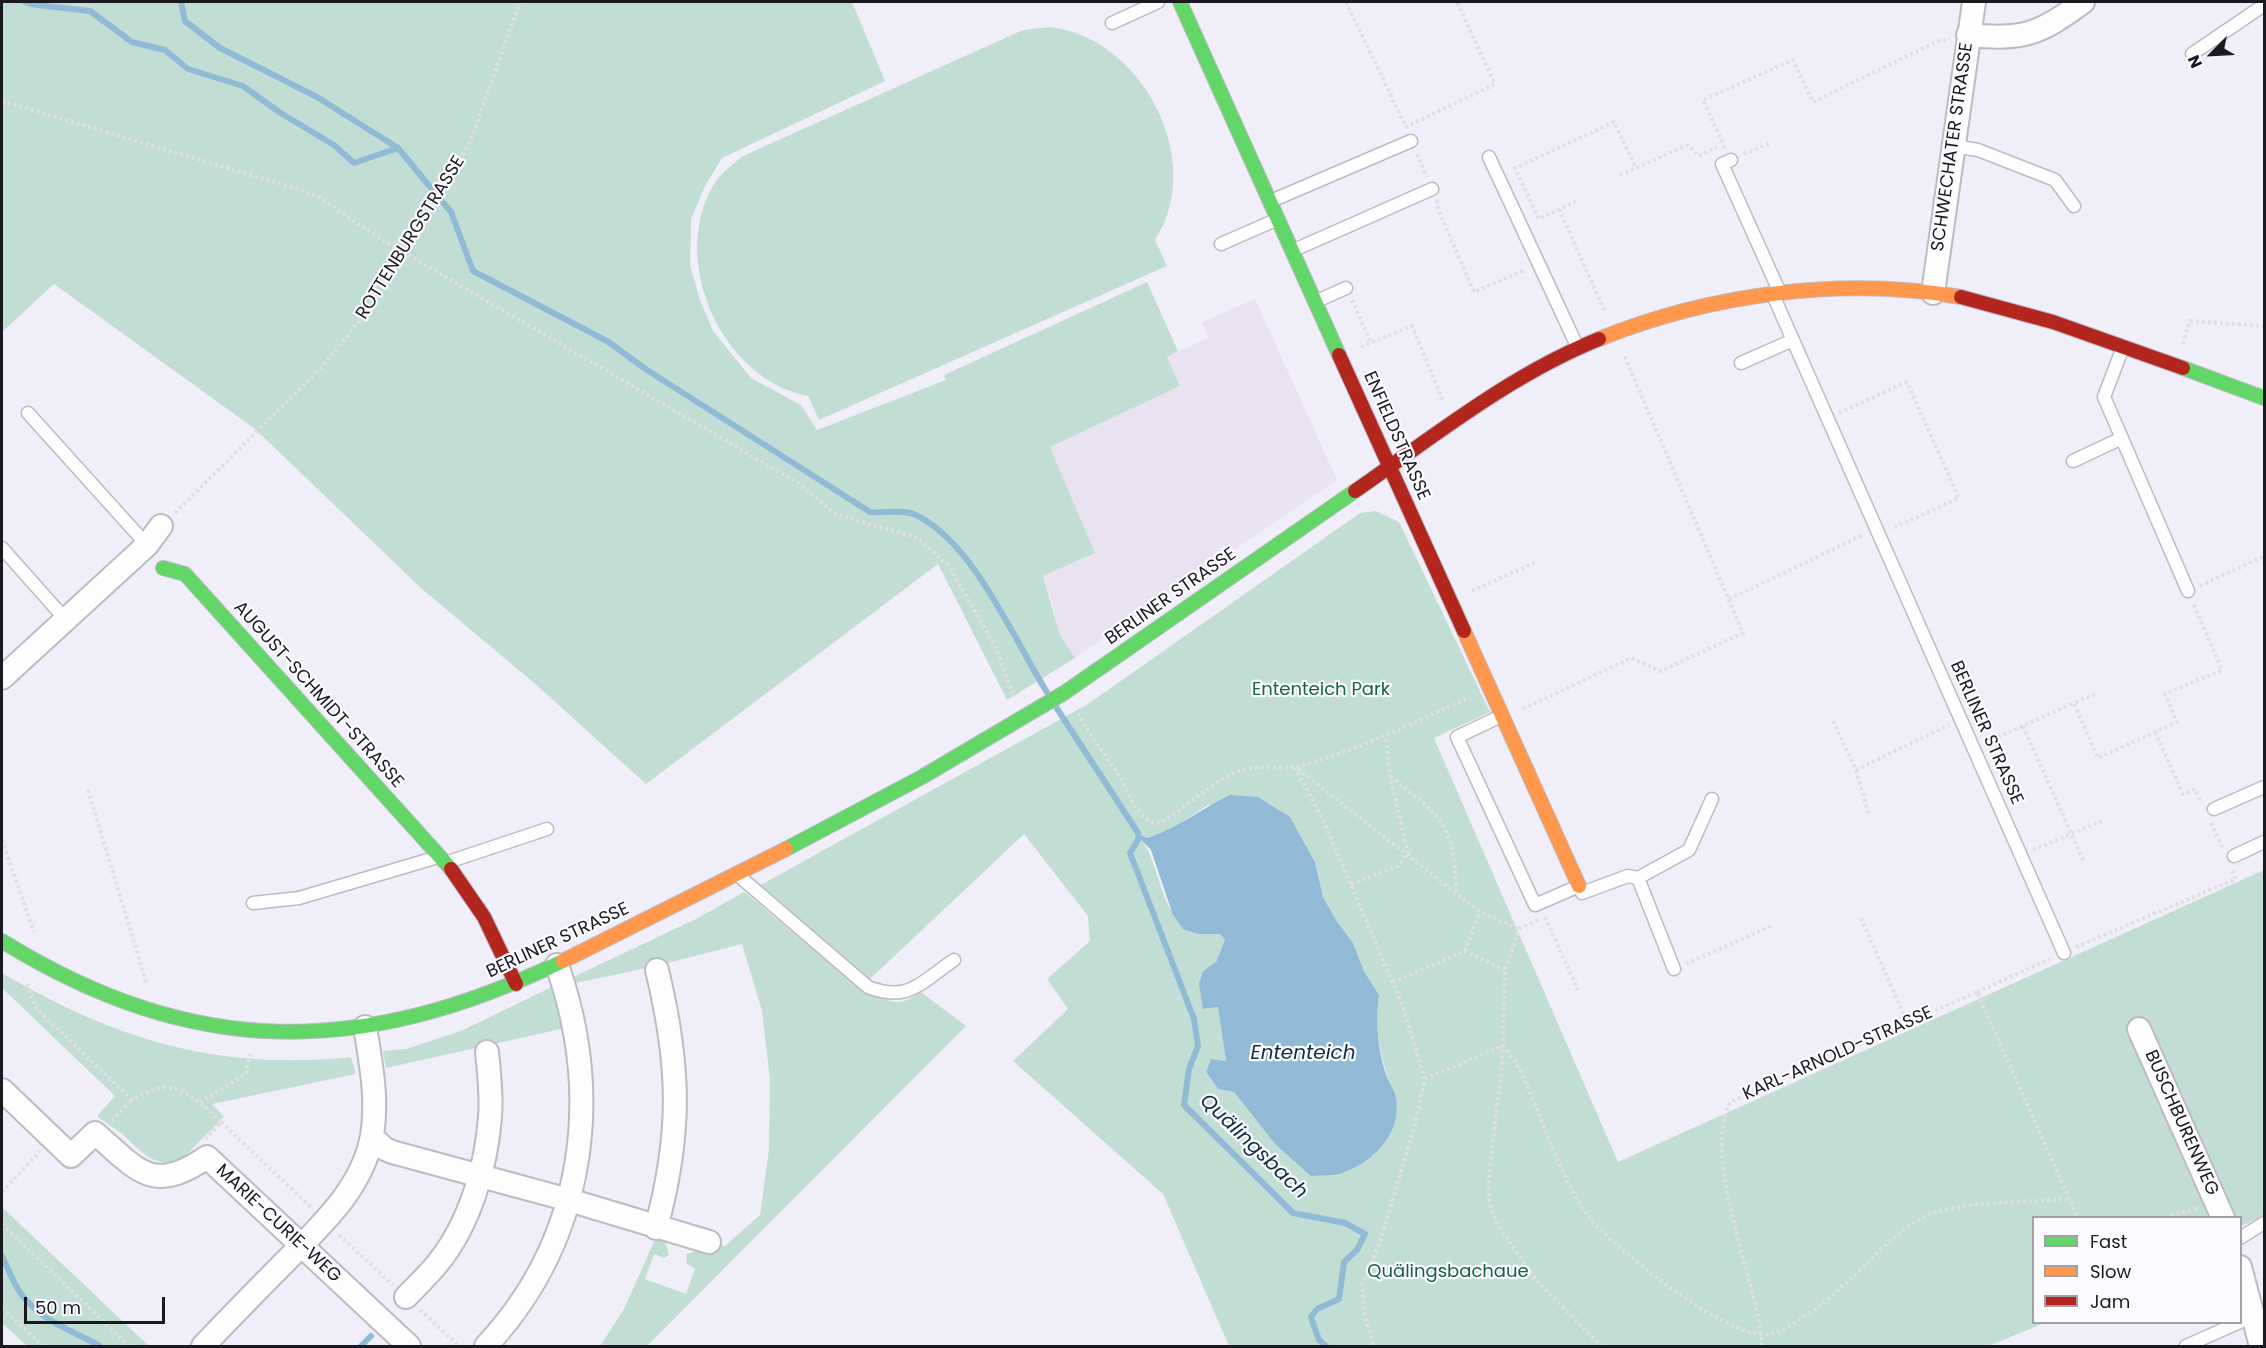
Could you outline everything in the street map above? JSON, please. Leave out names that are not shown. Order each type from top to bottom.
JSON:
[{"type":"street","name":"ENFIELDSTRASSE","points":[[1180,2],[1294,250],[1579,886]]},
{"type":"street","name":"SCHWECHATER STRASSE","points":[[1933,293],[1974,2]]},
{"type":"street","points":[[1968,35],[2003,38],[2040,31],[2083,2]]},
{"type":"street","name":"BERLINER STRASSE","points":[[2,941],[32,960],[95,989],[155,1011],[208,1025],[255,1033],[328,1032],[365,1027],[433,1011],[516,984],[738,875],[909,785],[1065,693],[1516,381],[1577,347],[1675,314],[1776,293],[1890,290],[1933,293],[1981,301],[2123,347],[2265,399]]},
{"type":"street","points":[[3,673],[66,620],[147,545],[161,526]]},
{"type":"street","name":"AUGUST-SCHMIDT-STRASSE","points":[[163,568],[185,574],[444,859],[487,919],[516,984]]},
{"type":"street","points":[[486,1347],[510,1320],[547,1259],[569,1200],[582,1131],[582,1080],[573,1015],[557,965]]},
{"type":"street","points":[[656,1228],[668,1184],[676,1078],[670,1023],[657,970]]},
{"type":"street","points":[[203,1347],[326,1222],[348,1191],[364,1162],[372,1137],[375,1091],[365,1027]]},
{"type":"street","name":"BUSCHBURENWEG","points":[[2139,1029],[2222,1214]]},
{"type":"street","points":[[406,1297],[438,1263],[453,1240],[465,1220],[480,1178],[490,1117],[487,1052]]},
{"type":"street","points":[[2,1090],[71,1156],[95,1132]]},
{"type":"street","name":"MARIE-CURIE-WEG","points":[[95,1132],[137,1168],[150,1175],[176,1175],[207,1157],[409,1347]]},
{"type":"street","points":[[372,1137],[392,1152],[480,1178],[569,1200],[656,1228],[709,1242]]},
{"type":"street","points":[[2242,1285],[2244,1320],[2261,1347]]},
{"type":"lane","points":[[1112,23],[1158,2]]},
{"type":"lane","points":[[2192,54],[2265,5]]},
{"type":"lane","points":[[1271,201],[1411,141]]},
{"type":"lane","points":[[1953,146],[1978,150],[2055,180],[2074,206]]},
{"type":"lane","points":[[1489,157],[1537,265],[1577,347]]},
{"type":"lane","points":[[1731,160],[1722,164],[1776,293]]},
{"type":"lane","points":[[1294,250],[1432,189]]},
{"type":"lane","points":[[1221,244],[1279,219]]},
{"type":"lane","points":[[1317,301],[1346,288]]},
{"type":"lane","name":"BERLINER STRASSE","points":[[1776,293],[1793,340],[2064,953]]},
{"type":"lane","points":[[1741,363],[1793,340]]},
{"type":"lane","points":[[2123,347],[2104,397],[2188,591]]},
{"type":"lane","points":[[28,412],[147,545]]},
{"type":"lane","points":[[2073,461],[2122,438]]},
{"type":"lane","points":[[2,548],[66,620]]},
{"type":"lane","points":[[1503,717],[1457,736],[1535,905],[1579,886],[1582,893],[1628,876],[1638,878],[1689,850],[1712,799]]},
{"type":"lane","points":[[2214,808],[2265,787]]},
{"type":"lane","points":[[253,903],[298,898],[547,829]]},
{"type":"lane","points":[[2234,856],[2265,842]]},
{"type":"lane","points":[[738,875],[868,987],[887,994],[905,993],[954,960]]},
{"type":"lane","points":[[1638,878],[1674,969]]},
{"type":"lane","points":[[2242,1237],[2253,1228],[2265,1223]]},
{"type":"lane","points":[[2186,1347],[2235,1324]]},
{"type":"path","name":"ROTTENBURGSTRASSE","points":[[161,526],[321,368],[368,310],[470,142],[520,2]]},
{"type":"path","points":[[1346,2],[1406,127],[1474,292],[1537,265]]},
{"type":"path","points":[[1406,127],[1495,84],[1456,2]]},
{"type":"path","points":[[1770,143],[1731,160],[1703,100],[1793,60],[1813,102],[1936,42],[1968,35]]},
{"type":"path","points":[[2,101],[309,193],[334,206],[404,252],[798,483],[835,514],[918,538],[950,566],[996,648],[1022,717]]},
{"type":"path","points":[[1576,201],[1539,219],[1515,168],[1614,122],[1636,168]]},
{"type":"path","points":[[1620,175],[1688,145],[1699,156],[1723,145]]},
{"type":"path","points":[[1503,717],[1631,658],[1661,671],[1743,633],[1559,209]]},
{"type":"path","points":[[1346,288],[1371,343]]},
{"type":"path","points":[[2175,366],[2190,321],[2265,326]]},
{"type":"path","points":[[1340,355],[1412,326],[1453,424]]},
{"type":"path","points":[[1729,599],[1878,531],[1959,498],[1907,382],[1828,418]]},
{"type":"path","points":[[2074,704],[2098,758],[2177,722],[2165,694],[2222,670],[2188,591],[2265,556]]},
{"type":"path","points":[[1450,601],[1536,562]]},
{"type":"path","points":[[1065,693],[1094,742],[1117,772],[1134,804],[1149,821],[1156,824],[1238,772],[1263,766],[1296,767],[1386,738],[1489,688]]},
{"type":"path","points":[[1973,747],[2095,694]]},
{"type":"path","points":[[1856,770],[1961,720]]},
{"type":"path","points":[[1833,721],[1856,770],[1869,815]]},
{"type":"path","points":[[2023,726],[2082,860]]},
{"type":"path","name":"KARL-ARNOLD-STRASSE","points":[[1762,1347],[1761,1334],[1723,1172],[1727,1109],[1730,1102],[1907,1022],[2236,879],[2195,789],[2183,794],[2155,732]]},
{"type":"path","points":[[1386,738],[1390,776],[1408,853]]},
{"type":"path","points":[[1296,767],[1480,912],[1519,929]]},
{"type":"path","points":[[1296,767],[1325,824],[1393,982],[1411,1029],[1425,1079],[1415,1124],[1381,1239],[1362,1285],[1365,1316],[1374,1347]]},
{"type":"path","points":[[1390,776],[1422,799],[1443,824],[1453,847],[1456,892]]},
{"type":"path","points":[[88,790],[155,1011]]},
{"type":"path","points":[[2020,855],[2102,821]]},
{"type":"path","points":[[2,840],[35,934]]},
{"type":"path","points":[[1351,884],[1398,866],[1408,853]]},
{"type":"path","points":[[1539,903],[1578,990]]},
{"type":"path","points":[[1393,982],[1465,951],[1480,912]]},
{"type":"path","points":[[1544,916],[1519,929],[1505,970],[1500,1084],[1489,1176],[1489,1201],[1496,1222],[1536,1280],[1601,1347]]},
{"type":"path","points":[[1861,918],[1907,1022]]},
{"type":"path","points":[[1674,969],[1771,926]]},
{"type":"path","points":[[1465,951],[1505,970]]},
{"type":"path","points":[[32,960],[27,987],[36,1008],[132,1100]]},
{"type":"path","points":[[1977,992],[2067,1199],[2077,1216]]},
{"type":"path","points":[[200,1102],[246,1074],[255,1033]]},
{"type":"path","points":[[1425,1079],[1502,1046]]},
{"type":"path","points":[[1502,1046],[1520,1070],[1566,1175],[1594,1222],[1628,1255],[1683,1297],[1734,1326],[1761,1334],[1778,1330],[1824,1301],[1898,1234],[1927,1215],[1964,1207],[2067,1199]]},
{"type":"path","points":[[95,1132],[108,1125],[132,1100],[151,1088],[169,1086],[200,1102],[221,1122],[205,1140],[207,1157]]},
{"type":"path","points":[[2,1192],[53,1138]]},
{"type":"path","points":[[2171,1216],[2192,1208],[2205,1207],[2222,1214]]},
{"type":"path","points":[[2,1224],[129,1347]]},
{"type":"path","points":[[2,1308],[42,1347]]},
{"type":"shaded area","points":[[1255,299],[1337,480],[1075,658],[1060,635],[1043,576],[1095,553],[1050,447],[1180,386],[1167,357],[1208,338],[1202,322]]},
{"type":"green space","points":[[2,2],[852,2],[885,81],[722,158],[704,188],[691,220],[690,265],[700,300],[713,331],[751,378],[801,405],[817,430],[946,380],[944,375],[1147,282],[1178,351],[1167,357],[1180,386],[1050,447],[1095,553],[1043,576],[1060,635],[1075,658],[1007,700],[938,564],[646,784],[533,682],[422,589],[255,429],[54,284],[2,332]]},
{"type":"green space","points":[[1050,27],[1083,36],[1113,53],[1137,78],[1156,108],[1169,141],[1173,175],[1169,209],[1155,240],[1167,266],[819,420],[808,396],[777,385],[751,367],[728,342],[712,312],[701,280],[697,247],[701,214],[714,184],[743,156],[1023,30]]},
{"type":"green space","points":[[1376,511],[1399,522],[1490,712],[1434,738],[1618,1162],[2264,870],[2264,1216],[2242,1226],[2242,1216],[2032,1216],[2032,1324],[2042,1324],[1989,1346],[1229,1346],[1163,1194],[1013,1061],[1068,1009],[1047,979],[1090,941],[1088,916],[1024,834],[870,979],[804,929],[757,887],[1088,704],[1360,513]],"holes":[[[1208,805],[1290,817],[1315,862],[1323,897],[1353,943],[1364,971],[1379,995],[1377,1021],[1380,1046],[1395,1095],[1275,1144],[1234,1092],[1218,1089],[1206,1072],[1211,1059],[1226,1061],[1218,1007],[1204,1009],[1203,971],[1216,962],[1225,940],[1220,934],[1199,931],[1184,924],[1173,913],[1147,849],[1138,833],[1147,838],[1167,832]]]},
{"type":"green space","points":[[744,892],[842,972],[881,997],[898,1002],[912,998],[921,992],[966,1026],[647,1346],[600,1346],[624,1309],[656,1237],[665,1240],[669,1255],[664,1258],[654,1254],[645,1279],[686,1294],[695,1269],[686,1263],[687,1254],[716,1244],[725,1246],[760,1215],[769,1149],[770,1081],[762,1011],[742,944],[656,966],[571,984],[569,979],[698,918]]},
{"type":"green space","points":[[2,973],[86,1016],[127,1033],[169,1045],[212,1054],[256,1059],[302,1060],[351,1057],[356,1074],[212,1104],[224,1117],[185,1156],[174,1161],[156,1161],[97,1116],[115,1096],[2,988]]},
{"type":"green space","points":[[560,983],[570,1027],[386,1068],[383,1051],[406,1049],[461,1031]]},
{"type":"green space","points":[[2,1207],[149,1346],[27,1346],[2,1323]]},
{"type":"water","name":"Ententeich","points":[[1230,795],[1258,797],[1290,817],[1315,862],[1323,897],[1353,943],[1364,971],[1379,995],[1378,1037],[1381,1057],[1395,1094],[1397,1108],[1395,1121],[1383,1145],[1374,1154],[1363,1163],[1339,1174],[1311,1176],[1275,1144],[1234,1092],[1218,1089],[1206,1072],[1211,1059],[1226,1061],[1218,1007],[1203,1009],[1199,984],[1203,971],[1216,962],[1225,940],[1220,934],[1198,934],[1183,929],[1173,915],[1151,850],[1133,831],[1147,838],[1158,834]]},
{"type":"waterway","points":[[25,2],[90,11],[132,42],[165,50],[188,69],[243,86],[279,112],[334,145],[354,163],[398,148],[451,212],[473,271],[607,341],[647,370],[870,512],[911,513],[937,529],[956,547],[991,595],[1048,694]]},
{"type":"waterway","points":[[181,2],[185,21],[220,48],[317,97],[398,148]]},
{"type":"waterway","name":"Quälingsbach","points":[[1056,707],[1138,833],[1139,838],[1130,853],[1194,1019],[1198,1046],[1189,1069],[1184,1105],[1293,1213],[1345,1223],[1365,1234],[1357,1250],[1344,1262],[1339,1299],[1317,1309],[1311,1317],[1319,1340],[1326,1346]]},
{"type":"waterway","points":[[2,1256],[15,1285],[29,1303],[48,1318],[100,1346]]},
{"type":"waterway","points":[[361,1346],[371,1336]]},
{"type":"traffic: fast","points":[[1180,2],[1339,355]]},
{"type":"traffic: fast","points":[[2183,368],[2264,398]]},
{"type":"traffic: fast","points":[[786,849],[922,777],[1064,693],[1355,491]]},
{"type":"traffic: fast","points":[[163,568],[185,574],[451,869]]},
{"type":"traffic: fast","points":[[2,941],[73,980],[143,1008],[211,1025],[280,1032],[348,1028],[418,1015],[489,993],[563,961]]},
{"type":"traffic: slow","points":[[1599,339],[1686,310],[1777,293],[1870,288],[1961,297]]},
{"type":"traffic: slow","points":[[1464,631],[1579,886]]},
{"type":"traffic: slow","points":[[563,961],[786,849]]},
{"type":"traffic: jam","points":[[1961,297],[2053,322],[2183,368]]},
{"type":"traffic: jam","points":[[1355,491],[1503,389],[1534,370],[1599,339]]},
{"type":"traffic: jam","points":[[1339,355],[1464,631]]},
{"type":"traffic: jam","points":[[451,869],[484,917],[516,984]]},
{"type":"park label","name":"Ententeich Park","points":[[1321,690]]},
{"type":"park label","name":"Quälingsbachaue","points":[[1448,1272]]}]
